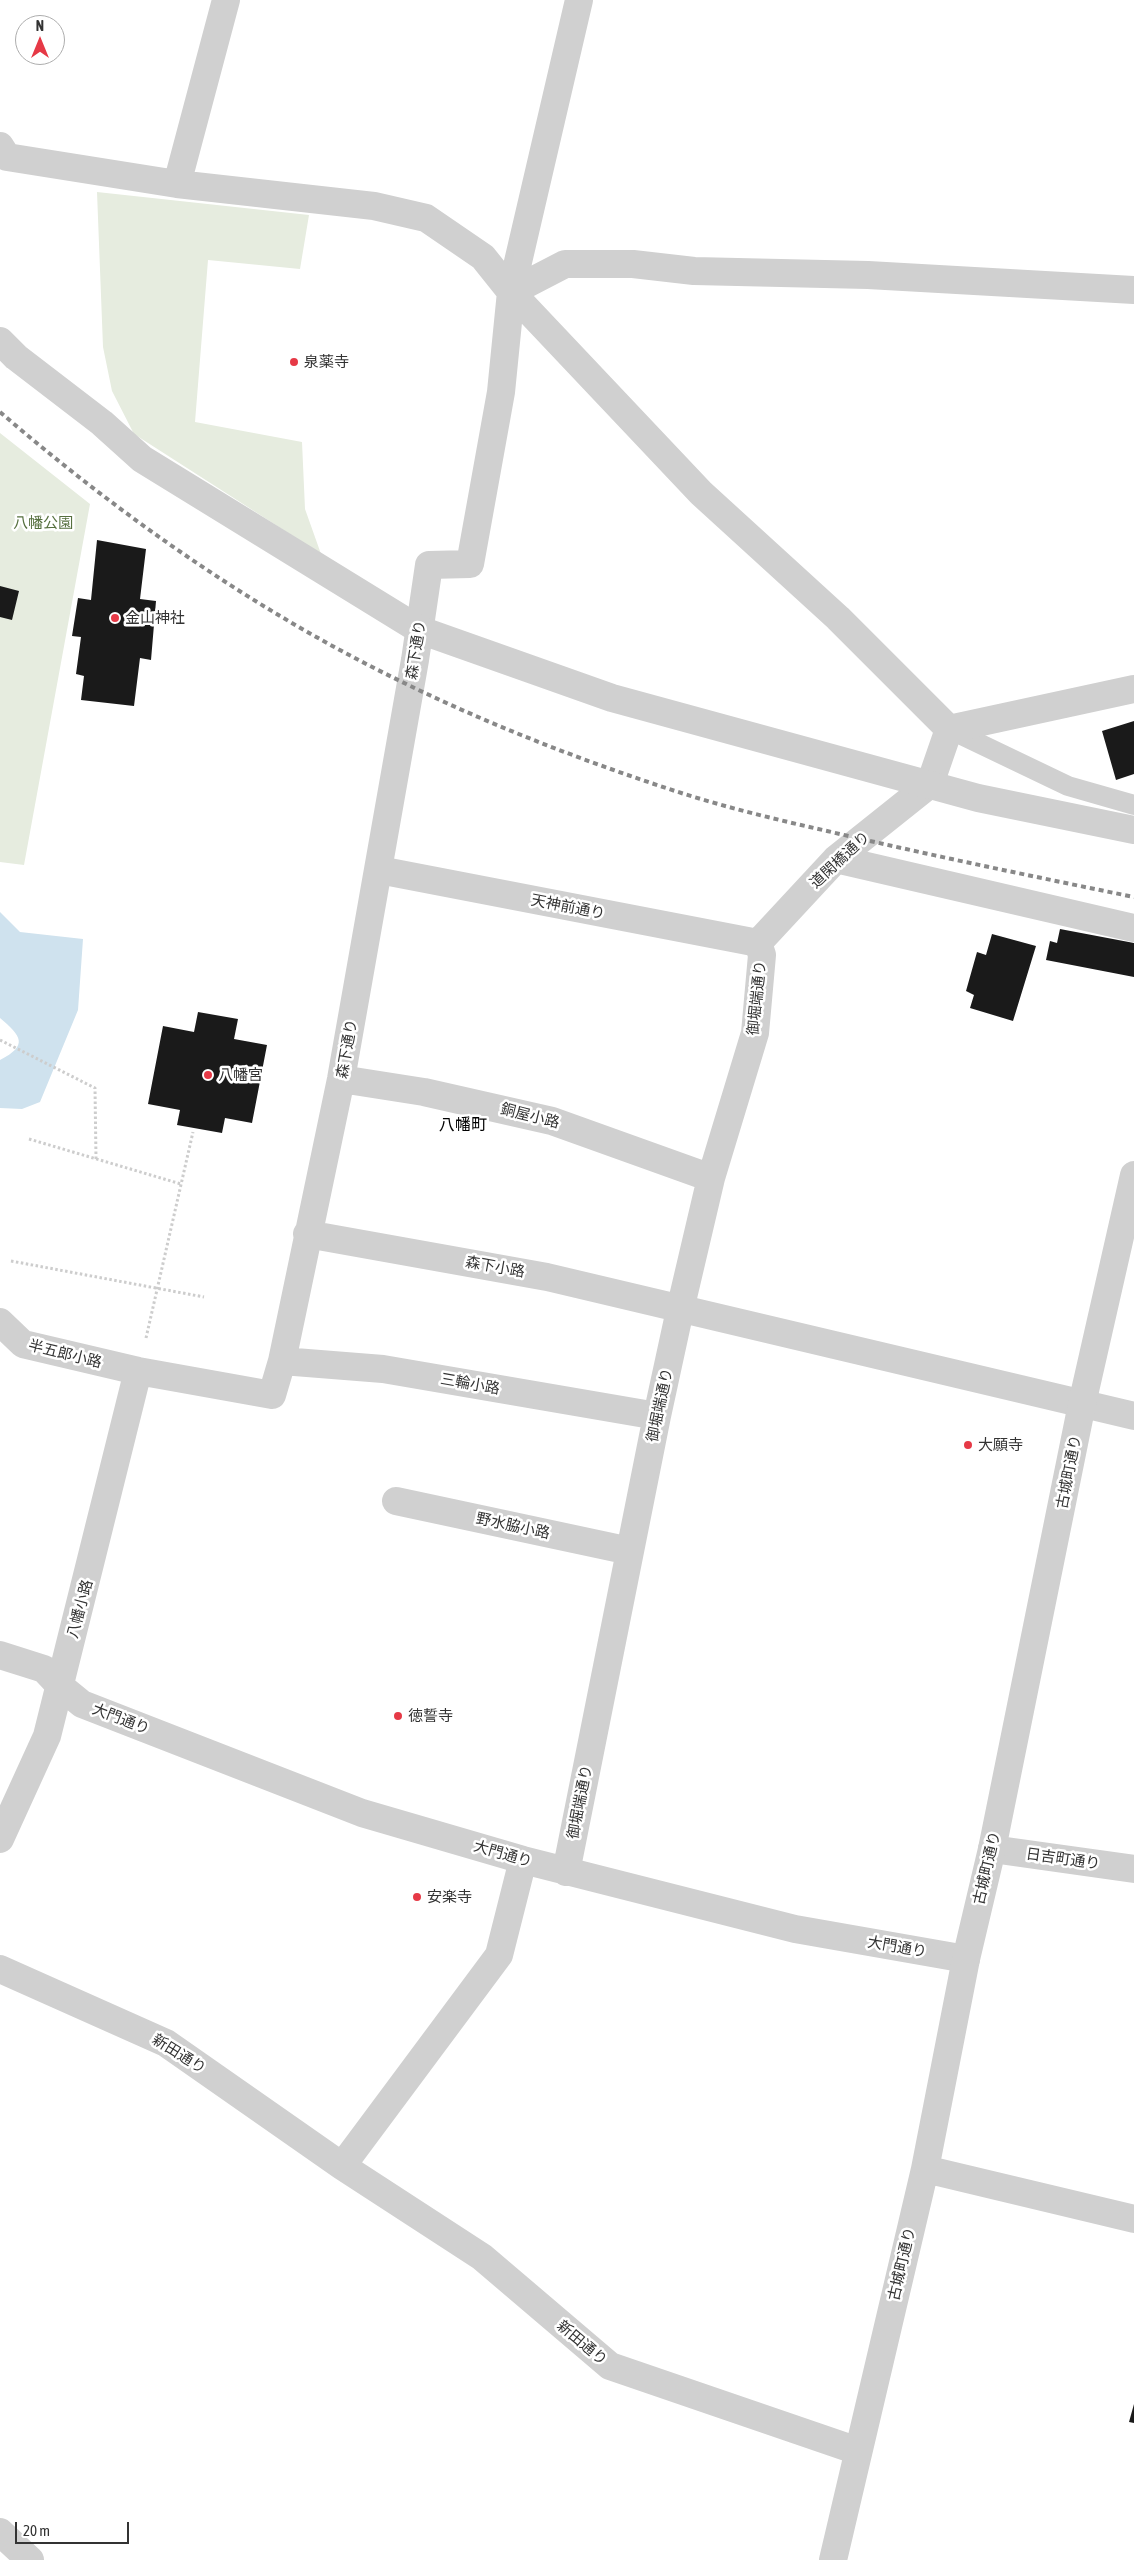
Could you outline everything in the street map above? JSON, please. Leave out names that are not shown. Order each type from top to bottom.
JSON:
[{"type":"street","points":[[176,184],[226,0]]},
{"type":"street","points":[[512,292],[579,0]]},
{"type":"street","points":[[0,146],[7,157],[176,184],[374,206],[426,218],[483,257],[512,292],[701,493],[838,618],[949,729]]},
{"type":"street","points":[[512,292],[565,264],[633,264],[694,271],[868,275],[1134,290]]},
{"type":"street","name":"森下通り","points":[[138,1371],[272,1395],[282,1361],[307,1234],[342,1079],[420,630],[429,565],[470,564],[501,392],[512,292]]},
{"type":"street","points":[[0,341],[16,357],[102,423],[142,459],[420,630],[612,698],[978,798],[1134,830]]},
{"type":"street","points":[[949,729],[1134,689]]},
{"type":"street","points":[[930,784],[949,729]]},
{"type":"street","name":"道閑橋通り","points":[[758,943],[836,860],[930,784]]},
{"type":"street","points":[[836,860],[1134,928]]},
{"type":"street","name":"天神前通り","points":[[379,870],[758,943]]},
{"type":"street","name":"御堀端通り","points":[[566,1872],[680,1310],[711,1178],[755,1033],[762,955],[758,943]]},
{"type":"street","name":"銅屋小路","points":[[342,1079],[424,1092],[552,1121],[711,1178]]},
{"type":"street","name":"古城町通り","points":[[833,2560],[924,2169],[966,1959],[992,1850],[1082,1404],[1134,1175]]},
{"type":"street","name":"森下小路","points":[[307,1234],[547,1277],[1134,1416]]},
{"type":"street","name":"半五郎小路","points":[[0,1322],[23,1344],[138,1371]]},
{"type":"street","name":"三輪小路","points":[[282,1361],[383,1369],[657,1416]]},
{"type":"street","name":"八幡小路","points":[[0,1838],[47,1736],[138,1371]]},
{"type":"street","name":"野水脇小路","points":[[396,1501],[630,1551]]},
{"type":"street","name":"大門通り","points":[[0,1655],[44,1669],[60,1686],[82,1704],[362,1813],[566,1872],[795,1929],[966,1959]]},
{"type":"street","name":"日吉町通り","points":[[992,1850],[1134,1869]]},
{"type":"street","points":[[342,2166],[499,1955],[522,1860]]},
{"type":"street","name":"新田通り","points":[[0,1969],[166,2043],[342,2166],[482,2257],[610,2366],[858,2451]]},
{"type":"street","points":[[924,2169],[1134,2220]]},
{"type":"street","points":[[0,2532],[30,2560]]},
{"type":"lane","points":[[949,729],[1068,786],[1134,805]]},
{"type":"path","points":[[0,1040],[95,1088],[96,1159]]},
{"type":"path","points":[[138,1371],[193,1132]]},
{"type":"path","points":[[29,1139],[181,1184]]},
{"type":"path","points":[[11,1261],[157,1290],[204,1297]]},
{"type":"green space","points":[[97,192],[309,215],[300,269],[208,260],[195,422],[302,442],[305,509],[321,554],[134,434],[112,391],[103,347]]},
{"type":"green space","name":"八幡公園","points":[[0,433],[90,504],[24,865],[0,862]]},
{"type":"water","points":[[0,912],[20,932],[83,939],[78,1010],[40,1102],[22,1109],[0,1108],[0,1060],[15,1050],[19,1040],[13,1030],[0,1018]]},
{"type":"building","name":"金山神社","points":[[97,540],[146,549],[140,599],[156,601],[151,660],[140,658],[134,706],[81,700],[84,676],[76,674],[81,637],[72,636],[78,598],[91,600]]},
{"type":"building","points":[[0,586],[19,591],[12,620],[0,617]]},
{"type":"building","points":[[1134,721],[1134,774],[1116,780],[1102,731]]},
{"type":"building","points":[[1060,929],[1134,943],[1134,977],[1046,960],[1050,941],[1057,943]]},
{"type":"building","points":[[992,934],[1036,946],[1013,1021],[970,1008],[974,995],[966,991],[977,952],[986,955]]},
{"type":"building","name":"八幡宮","points":[[198,1012],[238,1019],[234,1039],[267,1045],[252,1123],[225,1118],[222,1133],[177,1125],[180,1110],[148,1104],[163,1026],[194,1032]]},
{"type":"building","points":[[1134,2404],[1134,2423],[1129,2422]]},
{"type":"railway","points":[[0,412],[44,449],[136,520],[232,586],[333,646],[453,706],[596,764],[727,807],[904,848],[1134,897]]},
{"type":"place","name":"泉薬寺","points":[[294,362]]},
{"type":"place","name":"金山神社","points":[[115,618]]},
{"type":"place","name":"八幡宮","points":[[208,1075]]},
{"type":"place","name":"大願寺","points":[[968,1445]]},
{"type":"place","name":"徳誓寺","points":[[398,1716]]},
{"type":"place","name":"安楽寺","points":[[417,1897]]},
{"type":"district","name":"八幡町","points":[[463,1125]]}]
